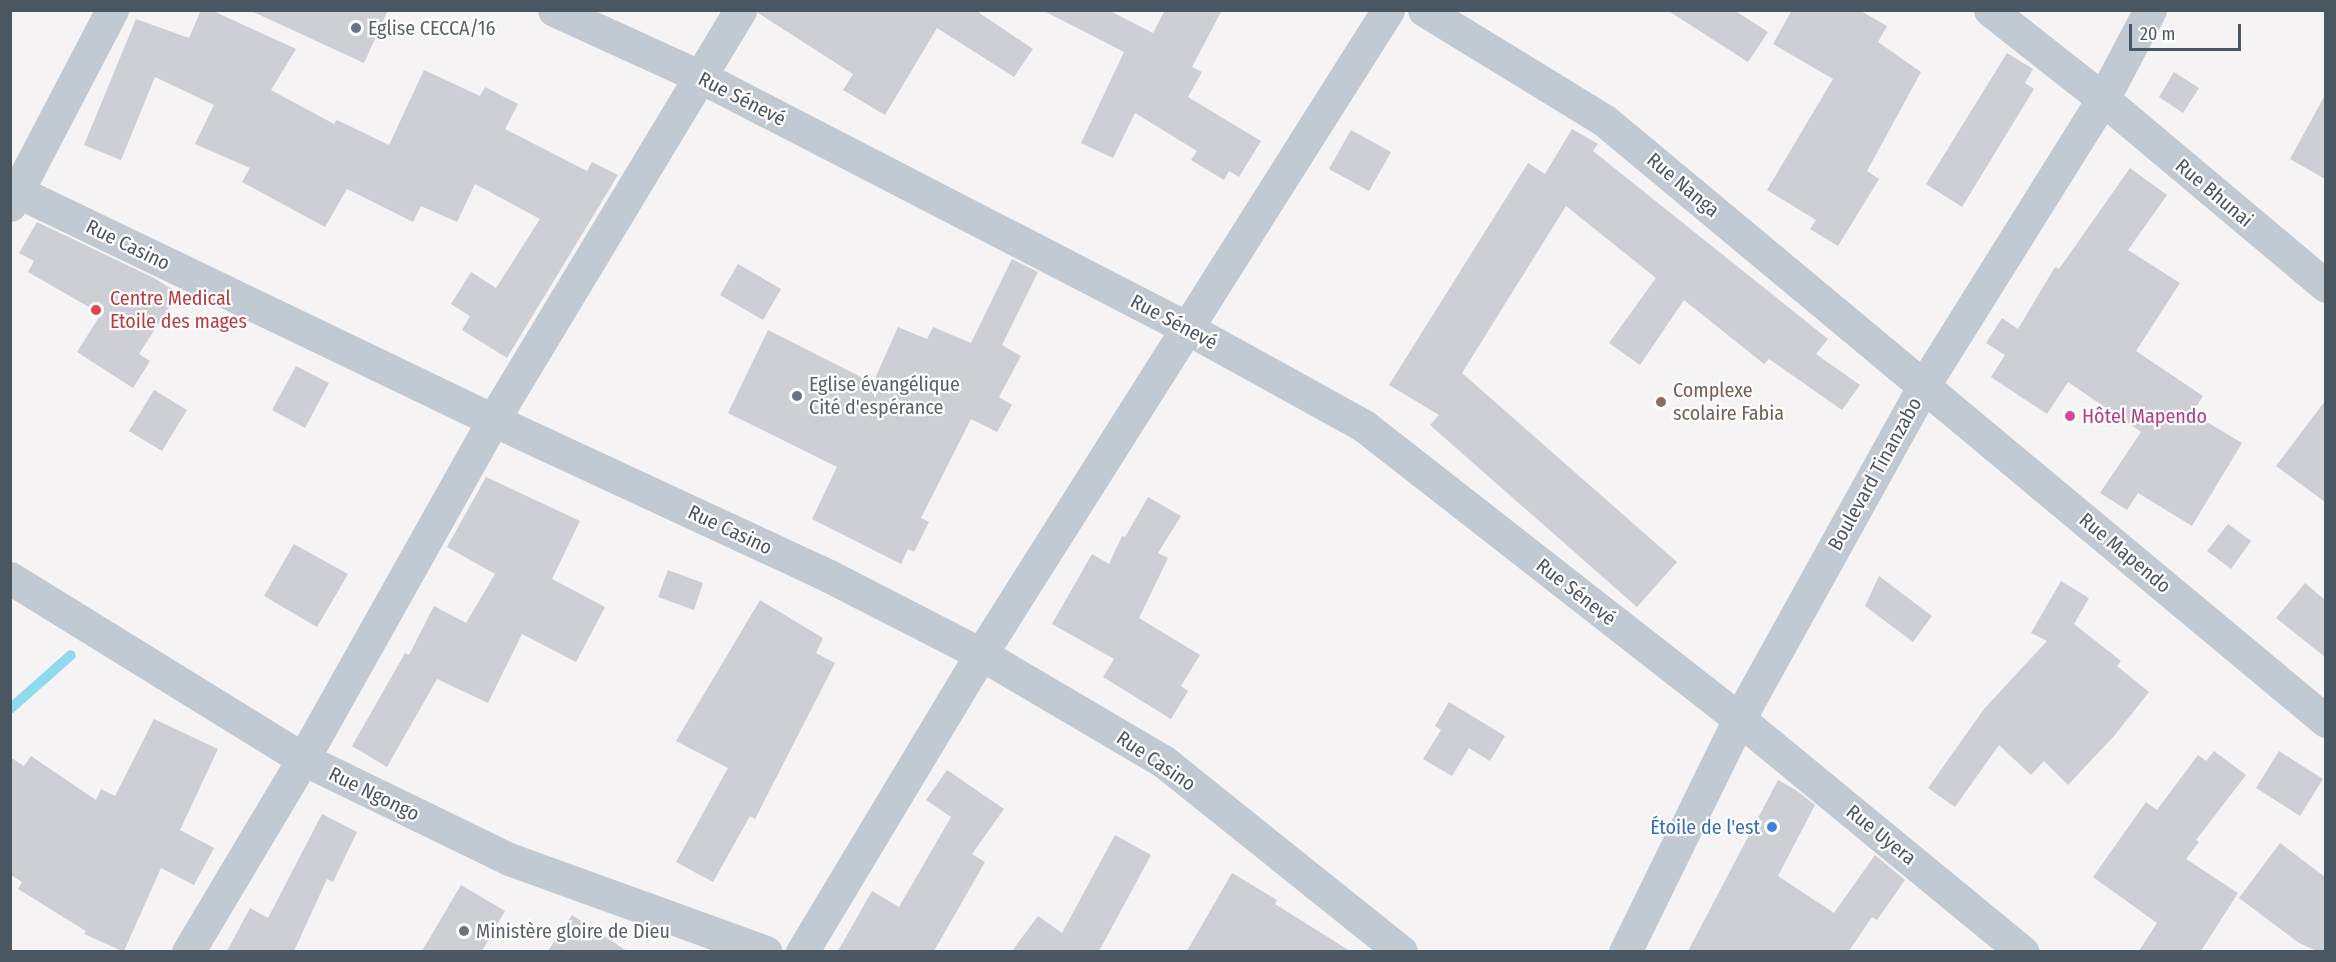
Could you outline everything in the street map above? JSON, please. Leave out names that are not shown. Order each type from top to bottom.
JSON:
[{"type":"street","points":[[13,195],[112,10]]},
{"type":"street","name":"Rue Sénevé","points":[[554,10],[699,76],[1185,327],[1364,426],[1739,720]]},
{"type":"street","points":[[188,951],[303,759],[493,420],[740,10]]},
{"type":"street","points":[[802,951],[981,654],[1185,327],[1388,10]]},
{"type":"street","name":"Rue Nanga","points":[[1424,10],[1605,122],[1924,385]]},
{"type":"street","name":"Rue Bhunai","points":[[1990,10],[2103,99],[2325,286]]},
{"type":"street","name":"Boulevard Tinanzabo","points":[[1625,951],[1739,720],[1924,385],[2103,99],[2150,10]]},
{"type":"street","name":"Rue Casino","points":[[13,195],[829,576],[981,654],[1163,761],[1401,951]]},
{"type":"street","name":"Rue Mapendo","points":[[1924,385],[2325,721]]},
{"type":"street","name":"Rue Ngongo","points":[[10,578],[303,759],[509,859],[766,951]]},
{"type":"street","name":"Rue Uyera","points":[[1739,720],[2022,951]]},
{"type":"building","points":[[201,10],[211,10],[296,49],[271,90],[334,124],[337,120],[389,145],[424,70],[480,96],[485,87],[518,104],[505,129],[587,171],[592,162],[618,175],[507,358],[462,330],[470,316],[451,304],[471,272],[496,288],[540,219],[475,184],[457,222],[421,206],[413,222],[347,189],[325,227],[242,182],[250,168],[195,144],[214,105],[155,77],[121,160],[84,145],[136,19],[189,38]]},
{"type":"building","points":[[249,10],[388,10],[364,63]]},
{"type":"building","points":[[759,10],[975,10],[1033,49],[1014,77],[937,28],[885,115],[843,90],[853,74],[758,13]]},
{"type":"building","points":[[1042,10],[1108,10],[1153,33],[1165,10],[1222,10],[1192,67],[1202,72],[1188,97],[1261,141],[1239,177],[1229,171],[1224,180],[1191,160],[1197,151],[1135,113],[1113,158],[1081,143],[1124,52]]},
{"type":"building","points":[[1667,10],[1734,10],[1768,32],[1748,62]]},
{"type":"building","points":[[1792,10],[1859,10],[1887,26],[1878,42],[1921,72],[1867,171],[1879,179],[1838,246],[1810,229],[1816,220],[1767,190],[1833,79],[1773,44]]},
{"type":"building","points":[[2007,53],[2033,69],[2025,83],[2034,89],[1962,207],[1926,184]]},
{"type":"building","points":[[2174,72],[2199,88],[2183,113],[2159,97]]},
{"type":"building","points":[[2325,95],[2325,179],[2290,159]]},
{"type":"building","points":[[1572,129],[1598,144],[1593,151],[1828,339],[1816,354],[1860,385],[1842,410],[1769,359],[1764,364],[1684,300],[1640,365],[1609,343],[1656,278],[1566,206],[1462,373],[1677,562],[1637,607],[1430,425],[1439,415],[1389,385],[1528,163],[1545,174]]},
{"type":"building","points":[[1351,130],[1391,152],[1369,191],[1329,169]]},
{"type":"building","points":[[2130,168],[2167,195],[2128,250],[2180,283],[2136,351],[2203,396],[2192,413],[2242,443],[2192,526],[2138,493],[2127,510],[2100,493],[2141,432],[2068,382],[2047,414],[1991,377],[2005,355],[1986,343],[2002,318],[2018,329],[2055,267],[2059,269]]},
{"type":"building","points":[[37,222],[154,278],[178,293],[139,354],[150,361],[133,388],[77,352],[101,314],[28,272],[34,261],[19,253]]},
{"type":"building","points":[[1012,259],[1038,272],[1002,345],[1021,356],[999,397],[1012,405],[997,432],[971,419],[921,518],[929,522],[914,552],[908,549],[901,564],[812,519],[837,467],[728,413],[768,330],[873,383],[898,327],[927,339],[933,327],[971,343]]},
{"type":"building","points":[[738,264],[781,289],[763,320],[720,295]]},
{"type":"building","points":[[296,366],[329,383],[305,428],[272,410]]},
{"type":"building","points":[[154,390],[187,410],[162,451],[129,431]]},
{"type":"building","points":[[2325,401],[2325,502],[2276,466]]},
{"type":"building","points":[[486,477],[580,521],[552,579],[605,607],[576,662],[522,634],[488,703],[437,679],[387,767],[352,746],[405,653],[409,655],[434,606],[466,623],[495,574],[447,547]]},
{"type":"building","points":[[1148,497],[1181,516],[1158,553],[1168,558],[1139,618],[1200,655],[1181,686],[1188,691],[1171,719],[1103,677],[1114,659],[1052,624],[1092,554],[1109,564],[1122,536],[1125,537]]},
{"type":"building","points":[[2228,524],[2251,541],[2231,569],[2207,551]]},
{"type":"building","points":[[294,544],[348,574],[317,627],[264,596]]},
{"type":"building","points":[[668,570],[703,583],[694,610],[658,597]]},
{"type":"building","points":[[1879,576],[1932,616],[1913,642],[1865,606]]},
{"type":"building","points":[[2061,581],[2089,598],[2074,624],[2121,661],[2117,666],[2149,692],[2114,736],[2068,785],[2044,761],[2031,775],[1999,745],[1955,807],[1928,788],[1984,709],[2047,641],[2031,633]]},
{"type":"building","points":[[2305,583],[2325,600],[2325,657],[2276,618]]},
{"type":"building","points":[[760,600],[823,638],[816,653],[835,663],[755,819],[750,816],[713,882],[676,862],[728,768],[676,741]]},
{"type":"building","points":[[1449,702],[1505,736],[1490,761],[1469,748],[1452,776],[1423,759],[1441,730],[1435,726]]},
{"type":"building","points":[[154,719],[218,749],[180,830],[214,848],[194,885],[161,868],[124,951],[122,951],[84,934],[86,931],[18,889],[22,882],[10,874],[10,757],[24,766],[31,756],[96,800],[101,789],[115,796]]},
{"type":"building","points":[[2214,751],[2246,775],[2196,840],[2199,842],[2186,859],[2238,893],[2201,951],[2139,951],[2157,923],[2093,877],[2146,802],[2157,810],[2198,755],[2206,761]]},
{"type":"building","points":[[2279,751],[2323,779],[2300,816],[2256,788]]},
{"type":"building","points":[[947,770],[1004,809],[972,854],[985,862],[934,951],[838,951],[872,891],[899,907],[951,817],[926,800]]},
{"type":"building","points":[[1778,780],[1815,805],[1778,876],[1834,913],[1875,855],[1905,880],[1877,920],[1872,917],[1849,951],[1688,951]]},
{"type":"building","points":[[322,814],[357,832],[333,882],[327,879],[294,951],[227,951],[250,908],[268,918]]},
{"type":"building","points":[[1115,835],[1151,855],[1099,951],[1012,951],[1038,916],[1062,933]]},
{"type":"building","points":[[2280,843],[2325,877],[2325,951],[2317,951],[2299,943],[2239,898]]},
{"type":"building","points":[[1232,873],[1277,900],[1275,904],[1350,951],[1187,951]]},
{"type":"building","name":"Ministère gloire de Dieu","points":[[461,885],[505,911],[482,951],[422,951]]},
{"type":"building","points":[[572,915],[627,951],[548,951]]},
{"type":"waterway","points":[[10,709],[71,655]]},
{"type":"place","name":"Eglise CECCA/16","points":[[356,28]]},
{"type":"place","name":"Centre Medical Etoile des mages","points":[[96,310]]},
{"type":"place","name":"Eglise évangélique Cité d'espérance","points":[[797,396]]},
{"type":"place","name":"Complexe scolaire Fabia","points":[[1661,402]]},
{"type":"place","name":"Hôtel Mapendo","points":[[2070,416]]},
{"type":"place","name":"Étoile de l'est","points":[[1772,827]]},
{"type":"place","name":"Ministère gloire de Dieu","points":[[464,931]]}]
